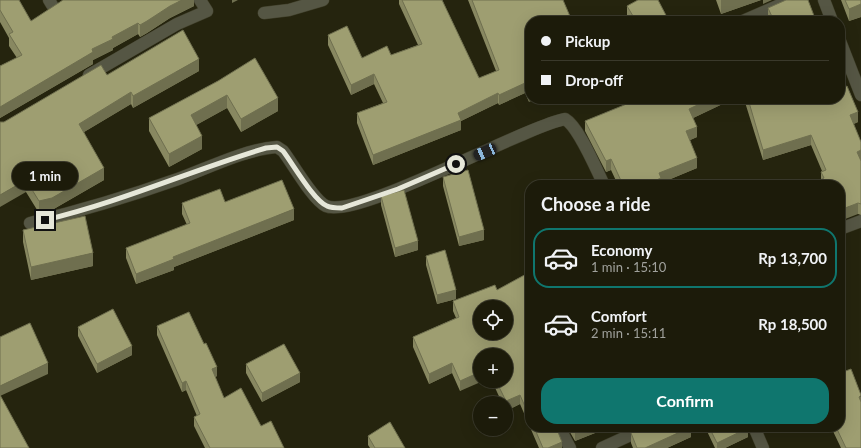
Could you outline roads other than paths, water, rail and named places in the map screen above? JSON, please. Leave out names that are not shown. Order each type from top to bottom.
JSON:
[{"type":"street","points":[[82,80],[177,24],[207,11],[200,0]]},
{"type":"street","points":[[264,13],[289,10],[323,0]]},
{"type":"street","points":[[754,16],[791,0]]},
{"type":"street","points":[[824,0],[830,16]]},
{"type":"street","points":[[845,54],[861,95]]},
{"type":"street","points":[[30,223],[76,212],[141,192],[255,151],[277,147],[283,151],[318,201],[328,207],[342,208],[398,189],[565,119],[570,122],[576,131],[601,180]]},
{"type":"street","points":[[845,227],[861,221]]},
{"type":"street","points":[[562,432],[570,448]]},
{"type":"street","points":[[602,448],[619,445],[640,432]]},
{"type":"street","points":[[756,432],[763,448]]}]
